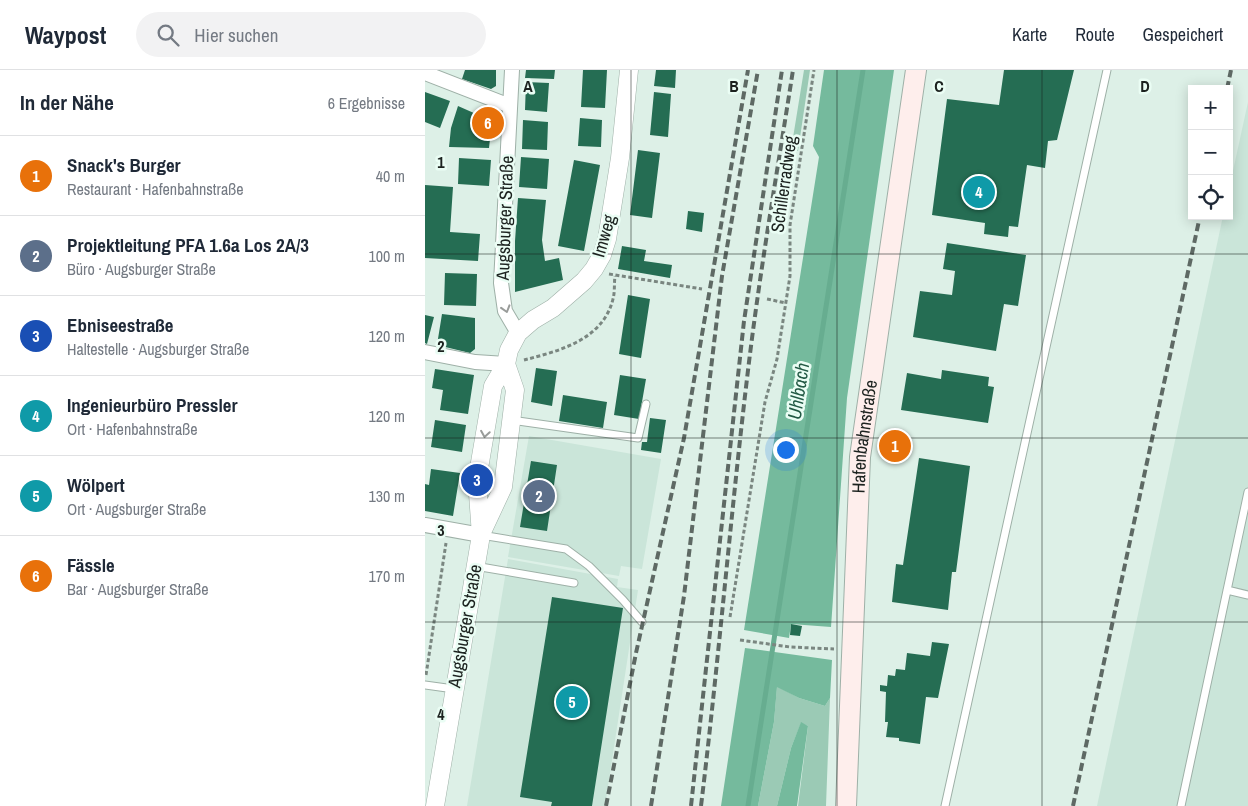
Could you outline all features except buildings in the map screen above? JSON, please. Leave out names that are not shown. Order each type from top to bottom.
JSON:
[{"type":"main road","name":"Hafenbahnstraße","points":[[847,806],[860,457],[916,70]]},
{"type":"street","name":"Augsburger Straße","points":[[512,70],[501,283],[505,311],[518,333]]},
{"type":"street","name":"Imweg","points":[[506,364],[509,350],[518,333],[533,320],[553,308],[584,281],[594,270],[602,255],[607,239],[619,158],[629,70]]},
{"type":"street","points":[[425,73],[510,106]]},
{"type":"street","points":[[425,352],[475,362],[506,364]]},
{"type":"street","name":"Augsburger Straße","points":[[435,806],[481,534],[503,487],[515,390],[506,364]]},
{"type":"street","name":"Augsburger Straße","points":[[481,534],[477,480],[493,386],[506,364]]},
{"type":"street","points":[[425,525],[481,534]]},
{"type":"lane","points":[[945,806],[1107,70]]},
{"type":"lane","points":[[511,420],[638,438],[646,404]]},
{"type":"lane","points":[[1181,806],[1248,492]]},
{"type":"lane","points":[[481,534],[566,549],[589,566],[642,622]]},
{"type":"lane","points":[[475,566],[574,583]]},
{"type":"lane","points":[[1227,590],[1248,595]]},
{"type":"lane","points":[[425,685],[454,689]]},
{"type":"path","name":"Schillerradweg","points":[[730,617],[765,402],[777,359],[786,303],[790,276],[790,225],[814,70]]},
{"type":"path","points":[[594,270],[615,276],[702,289]]},
{"type":"path","points":[[506,364],[558,352],[586,338],[605,318],[613,299],[615,276]]},
{"type":"path","points":[[767,299],[786,303]]},
{"type":"path","points":[[425,680],[445,544],[481,534]]},
{"type":"path","points":[[740,640],[790,647],[852,649]]},
{"type":"shaded area","points":[[1248,102],[1248,806],[1097,806],[1222,220],[1233,220],[1233,171]]},
{"type":"shaded area","points":[[529,436],[661,459],[642,569],[621,566],[619,576],[508,557]]},
{"type":"shaded area","points":[[508,559],[618,579],[617,587],[638,590],[605,806],[467,806]]},
{"type":"green space","points":[[804,70],[810,70],[798,151],[791,150]]},
{"type":"green space","points":[[824,70],[894,70],[847,398],[831,627],[791,624],[789,638],[744,630],[819,157],[813,146]]},
{"type":"green space","points":[[745,648],[832,660],[830,698],[825,706],[799,698],[777,687],[774,722],[758,806],[721,806]]},
{"type":"green space","points":[[777,686],[799,698],[825,706],[830,698],[826,806],[798,806],[808,726],[801,723],[791,748],[777,806],[758,806],[774,722]]},
{"type":"green space","points":[[801,722],[808,726],[797,806],[777,806],[791,748]]},
{"type":"waterway","name":"Uhlbach","points":[[748,806],[863,70]]},
{"type":"railway","points":[[606,806],[636,653],[684,438],[748,70]]},
{"type":"railway","points":[[651,806],[684,596],[722,276],[758,70]]},
{"type":"railway","points":[[691,806],[744,321],[782,70]]},
{"type":"railway","points":[[701,806],[749,362],[764,252],[793,70]]},
{"type":"railway","points":[[1228,85],[1231,70]]},
{"type":"railway","points":[[1073,806],[1199,220]]},
{"type":"place","name":"Fässle","points":[[488,123]]},
{"type":"place","name":"Ingenieurbüro Pressler","points":[[979,192]]},
{"type":"place","name":"Snack's Burger","points":[[895,446]]},
{"type":"place","name":"Ebniseestraße","points":[[477,480]]},
{"type":"place","name":"Projektleitung PFA 1.6a Los 2A/3","points":[[539,496]]},
{"type":"place","name":"Wölpert","points":[[572,702]]}]
